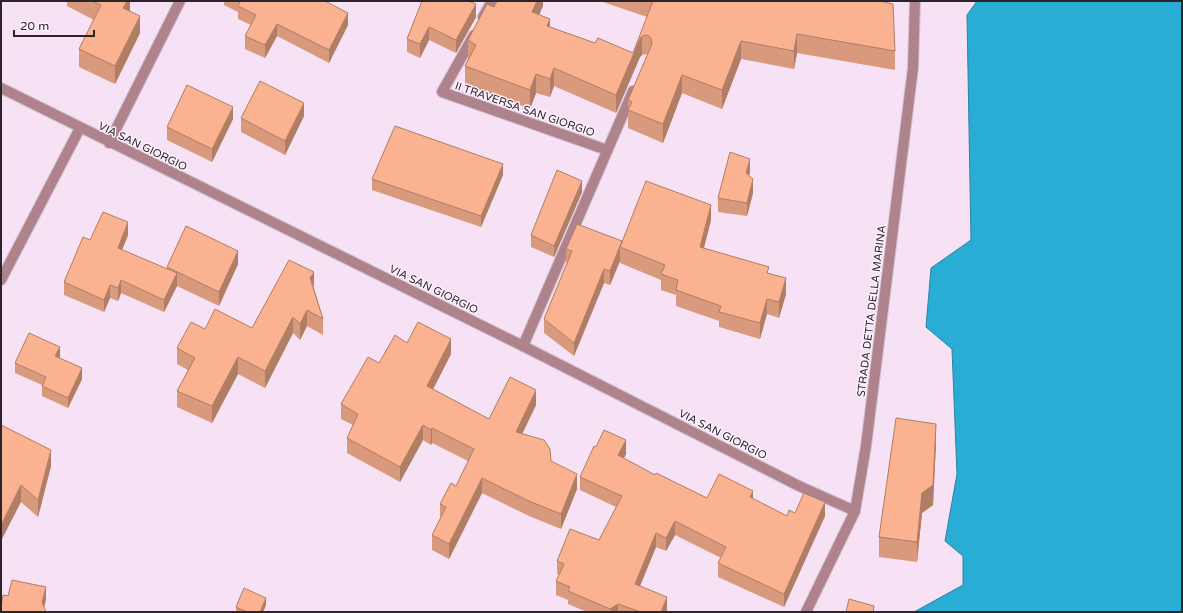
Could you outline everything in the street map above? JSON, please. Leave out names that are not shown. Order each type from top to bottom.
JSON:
[{"type":"street","points":[[109,142],[180,1]]},
{"type":"street","name":"II TRAVERSA SAN GIORGIO","points":[[492,1],[442,92],[607,150]]},
{"type":"street","name":"STRADA DETTA DELLA MARINA","points":[[806,612],[855,511],[866,446],[913,68],[915,1]]},
{"type":"street","points":[[522,346],[637,81]]},
{"type":"street","name":"VIA SAN GIORGIO","points":[[1,88],[522,346],[799,486],[855,511]]},
{"type":"street","points":[[1,280],[80,128]]},
{"type":"water","points":[[977,1],[1182,1],[1182,612],[914,612],[963,585],[963,556],[945,541],[957,474],[952,349],[926,327],[931,268],[971,240],[967,15]]},
{"type":"building","points":[[92,1],[127,1],[123,8],[140,16],[115,66],[79,49],[101,5]]},
{"type":"building","points":[[240,1],[325,1],[348,13],[329,50],[277,24],[265,45],[245,36],[256,15],[238,6]]},
{"type":"building","points":[[422,1],[468,1],[476,4],[456,40],[429,27],[420,44],[407,39]]},
{"type":"building","points":[[497,1],[537,1],[532,12],[550,19],[547,26],[595,43],[598,38],[633,53],[653,1],[879,1],[893,4],[895,51],[797,34],[794,51],[741,41],[722,90],[682,75],[663,124],[628,110],[632,102],[628,100],[652,44],[651,38],[648,35],[642,36],[640,39],[616,95],[554,68],[550,79],[536,74],[530,90],[465,66],[476,45],[468,40],[487,4],[494,7]]},
{"type":"building","points":[[260,81],[304,103],[285,141],[241,118]]},
{"type":"building","points":[[187,85],[233,107],[212,149],[167,127]]},
{"type":"building","points":[[395,126],[503,164],[481,216],[372,179]]},
{"type":"building","points":[[730,152],[750,159],[746,173],[753,179],[747,203],[718,198]]},
{"type":"building","points":[[557,170],[582,181],[554,246],[531,235]]},
{"type":"building","points":[[646,181],[711,205],[700,247],[769,267],[767,273],[786,278],[779,302],[767,299],[760,323],[719,312],[721,306],[676,290],[678,280],[661,274],[665,265],[620,247]]},
{"type":"building","points":[[103,212],[128,222],[118,248],[177,273],[164,300],[121,280],[118,288],[110,285],[104,300],[64,282],[83,237],[90,240]]},
{"type":"building","points":[[577,224],[622,241],[610,271],[604,269],[574,343],[544,319],[572,251],[566,249]]},
{"type":"building","points":[[186,226],[238,251],[219,292],[167,267]]},
{"type":"building","points":[[289,260],[314,272],[310,278],[323,319],[307,310],[300,324],[293,317],[265,371],[238,357],[212,406],[177,391],[195,358],[177,348],[191,322],[205,329],[215,309],[252,328]]},
{"type":"building","points":[[418,322],[451,339],[427,386],[489,419],[510,377],[536,390],[516,432],[544,440],[550,449],[551,461],[577,474],[561,514],[529,501],[482,478],[449,544],[432,535],[446,507],[440,504],[451,483],[456,486],[474,449],[423,425],[400,467],[347,438],[358,414],[341,404],[368,357],[379,363],[395,335],[407,343]]},
{"type":"building","points":[[29,333],[60,347],[55,356],[82,368],[68,398],[42,386],[46,377],[15,363]]},
{"type":"building","points":[[896,418],[936,424],[933,485],[922,493],[917,542],[879,537]]},
{"type":"building","points":[[1,425],[51,450],[38,500],[21,485],[1,525]]},
{"type":"building","points":[[604,430],[626,440],[618,455],[655,475],[656,473],[707,498],[719,474],[753,491],[750,497],[787,516],[789,510],[795,513],[804,493],[825,502],[784,594],[718,563],[726,547],[675,521],[666,538],[656,533],[635,584],[667,597],[661,612],[641,612],[618,604],[610,609],[568,591],[570,587],[556,581],[564,564],[557,561],[570,529],[599,540],[622,496],[580,477],[594,446],[596,447]]},
{"type":"building","points":[[12,580],[46,587],[42,602],[46,612],[1,612],[3,595],[8,596]]},
{"type":"building","points":[[244,588],[266,598],[260,612],[247,612],[236,607]]},
{"type":"building","points":[[849,599],[874,606],[873,612],[846,612]]}]
